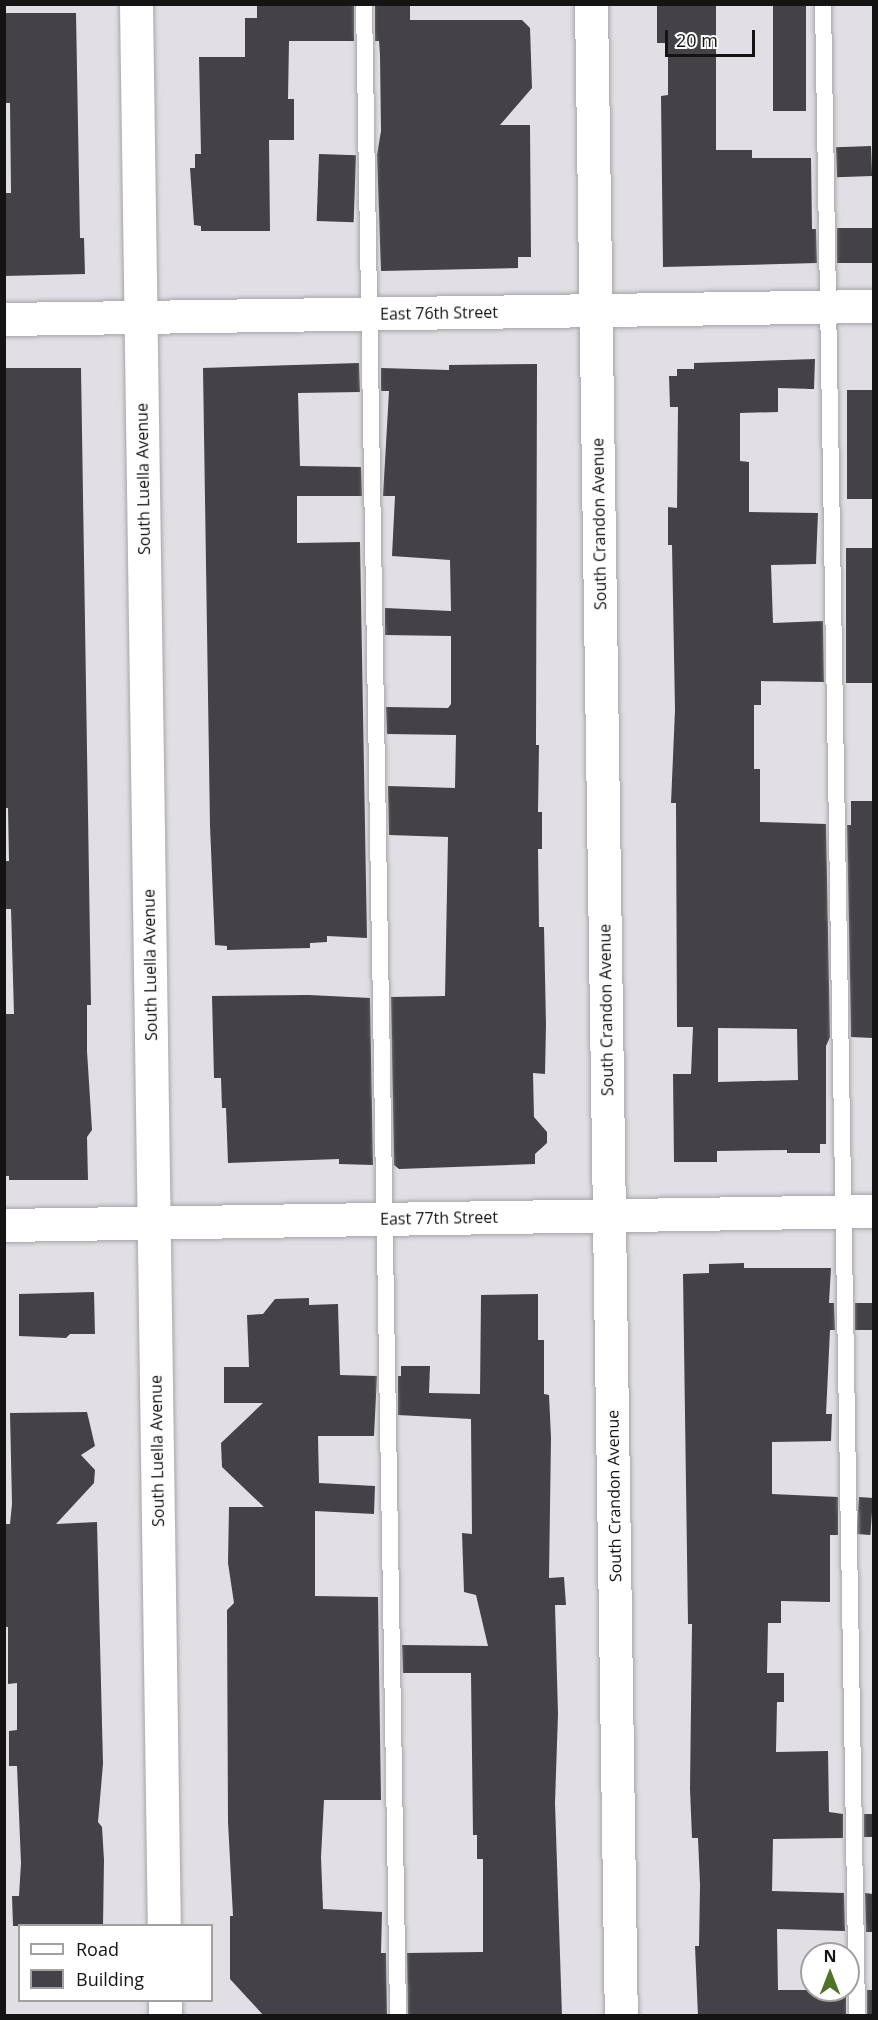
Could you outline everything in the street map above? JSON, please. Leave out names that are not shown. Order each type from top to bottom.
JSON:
[{"type":"street","name":"South Luella Avenue","points":[[136,4],[164,1924]]},
{"type":"street","name":"South Crandon Avenue","points":[[591,4],[621,2016]]},
{"type":"street","name":"East 76th Street","points":[[4,319],[873,306]]},
{"type":"street","name":"East 77th Street","points":[[4,1225],[858,1211]]},
{"type":"lane","points":[[364,4],[398,2016]]},
{"type":"lane","points":[[823,4],[828,307],[858,1211],[857,2016]]},
{"type":"building","points":[[354,4],[354,41],[289,41],[288,99],[294,99],[294,140],[269,140],[270,231],[201,231],[201,226],[194,225],[190,168],[195,168],[195,154],[201,154],[199,57],[245,57],[245,18],[257,18],[257,5]]},
{"type":"building","points":[[375,4],[410,4],[410,20],[522,20],[530,28],[532,88],[500,125],[530,125],[531,257],[518,257],[518,268],[381,271],[377,155],[381,131],[380,55],[379,41],[375,41]]},
{"type":"building","points":[[657,4],[716,4],[716,150],[752,150],[752,158],[811,158],[812,229],[816,229],[817,263],[663,267],[661,96],[668,95],[668,43],[657,43]]},
{"type":"building","points":[[773,4],[806,4],[806,111],[773,111]]},
{"type":"building","points":[[4,13],[76,13],[80,238],[84,238],[85,274],[4,276],[4,193],[11,193],[10,103],[4,103]]},
{"type":"building","points":[[871,146],[872,176],[837,177],[836,147]]},
{"type":"building","points":[[319,154],[356,155],[354,222],[317,221]]},
{"type":"building","points":[[837,228],[873,228],[873,263],[837,263]]},
{"type":"building","points":[[815,359],[814,389],[778,388],[778,412],[740,413],[740,461],[749,462],[749,512],[818,513],[816,564],[771,565],[773,623],[823,621],[824,682],[761,681],[761,705],[754,705],[754,769],[760,769],[760,822],[826,824],[830,1037],[826,1046],[826,1144],[820,1144],[820,1153],[787,1153],[787,1150],[717,1151],[717,1162],[674,1162],[673,1074],[691,1074],[693,1027],[677,1027],[676,803],[671,803],[675,710],[672,545],[668,545],[668,507],[677,508],[678,407],[670,407],[669,376],[677,376],[677,369],[694,369],[694,363]],"holes":[[[718,1028],[797,1029],[798,1080],[718,1082]]]},
{"type":"building","points":[[359,363],[360,392],[298,393],[300,466],[361,467],[362,496],[297,496],[297,543],[360,542],[367,938],[327,936],[327,942],[310,943],[310,948],[227,950],[227,946],[215,945],[210,826],[203,368]]},
{"type":"building","points":[[537,364],[536,745],[539,745],[538,812],[542,812],[542,849],[538,849],[539,927],[544,927],[546,1025],[545,1074],[533,1073],[534,1117],[547,1132],[547,1143],[535,1154],[535,1164],[399,1169],[394,1165],[391,997],[445,996],[448,837],[389,835],[388,786],[455,788],[456,735],[387,734],[386,707],[448,708],[451,704],[451,636],[385,635],[385,608],[451,611],[450,560],[392,556],[395,496],[383,496],[389,391],[381,391],[381,368],[449,370],[449,365]]},
{"type":"building","points":[[5,368],[81,368],[91,1005],[87,1005],[87,1051],[92,1130],[87,1137],[88,1180],[9,1180],[9,1176],[4,1176],[4,1014],[14,1014],[11,909],[4,909],[4,861],[9,861],[8,808],[4,808]]},
{"type":"building","points":[[847,390],[873,390],[873,499],[847,499]]},
{"type":"building","points":[[846,548],[873,548],[873,683],[846,683]]},
{"type":"building","points":[[851,801],[873,801],[873,1038],[851,1037],[847,825],[851,825]]},
{"type":"building","points":[[309,995],[370,998],[373,1165],[339,1164],[339,1159],[228,1163],[226,1108],[222,1108],[221,1078],[214,1078],[212,996]]},
{"type":"building","points":[[744,1263],[744,1268],[831,1268],[829,1303],[834,1303],[835,1330],[830,1330],[826,1414],[832,1414],[831,1441],[772,1442],[772,1494],[838,1497],[838,1535],[830,1535],[830,1602],[781,1601],[781,1623],[768,1623],[767,1673],[784,1673],[784,1702],[777,1702],[776,1752],[828,1751],[829,1812],[843,1814],[843,1838],[773,1839],[772,1891],[844,1893],[845,1931],[777,1929],[778,1990],[800,1990],[800,2002],[846,2002],[846,2016],[698,2016],[695,1946],[699,1946],[700,1885],[698,1838],[692,1838],[690,1789],[692,1624],[688,1624],[683,1274],[709,1273],[709,1264]]},
{"type":"building","points":[[94,1292],[95,1334],[70,1334],[66,1338],[19,1336],[19,1294]]},
{"type":"building","points":[[538,1294],[538,1340],[544,1340],[544,1394],[549,1395],[551,1438],[549,1578],[564,1577],[566,1605],[555,1605],[558,1714],[555,1803],[562,2016],[408,2016],[407,1953],[483,1952],[483,1859],[477,1859],[477,1835],[473,1835],[471,1673],[403,1673],[402,1645],[488,1646],[476,1595],[464,1592],[462,1533],[472,1534],[471,1419],[398,1415],[398,1376],[401,1376],[401,1366],[430,1366],[429,1393],[480,1394],[481,1295]]},
{"type":"building","points":[[309,1298],[309,1305],[338,1304],[340,1375],[377,1376],[374,1436],[318,1436],[319,1483],[375,1486],[374,1514],[315,1511],[315,1596],[378,1597],[381,1800],[324,1800],[321,1857],[323,1909],[382,1912],[381,1953],[386,1953],[387,2016],[264,2016],[230,1979],[230,1916],[233,1916],[228,1822],[227,1610],[234,1603],[228,1563],[229,1507],[264,1507],[222,1467],[221,1443],[263,1403],[224,1403],[224,1367],[249,1367],[247,1315],[263,1314],[275,1299]]},
{"type":"building","points":[[855,1303],[873,1303],[873,1330],[855,1330]]},
{"type":"building","points":[[87,1412],[95,1446],[81,1455],[95,1470],[94,1483],[56,1524],[97,1522],[103,1764],[98,1822],[102,1827],[104,1860],[103,1924],[18,1924],[18,1926],[13,1926],[12,1896],[19,1896],[21,1863],[17,1766],[9,1766],[9,1731],[17,1730],[17,1683],[8,1684],[8,1627],[4,1627],[6,1524],[10,1524],[12,1504],[10,1413]]},
{"type":"building","points":[[859,1497],[873,1498],[870,1535],[856,1534]]},
{"type":"building","points":[[864,1814],[873,1814],[873,1837],[864,1837]]},
{"type":"building","points":[[865,1893],[873,1894],[873,1932],[866,1932]]},
{"type":"building","points":[[867,1990],[873,1990],[873,2016],[867,2016]]}]
